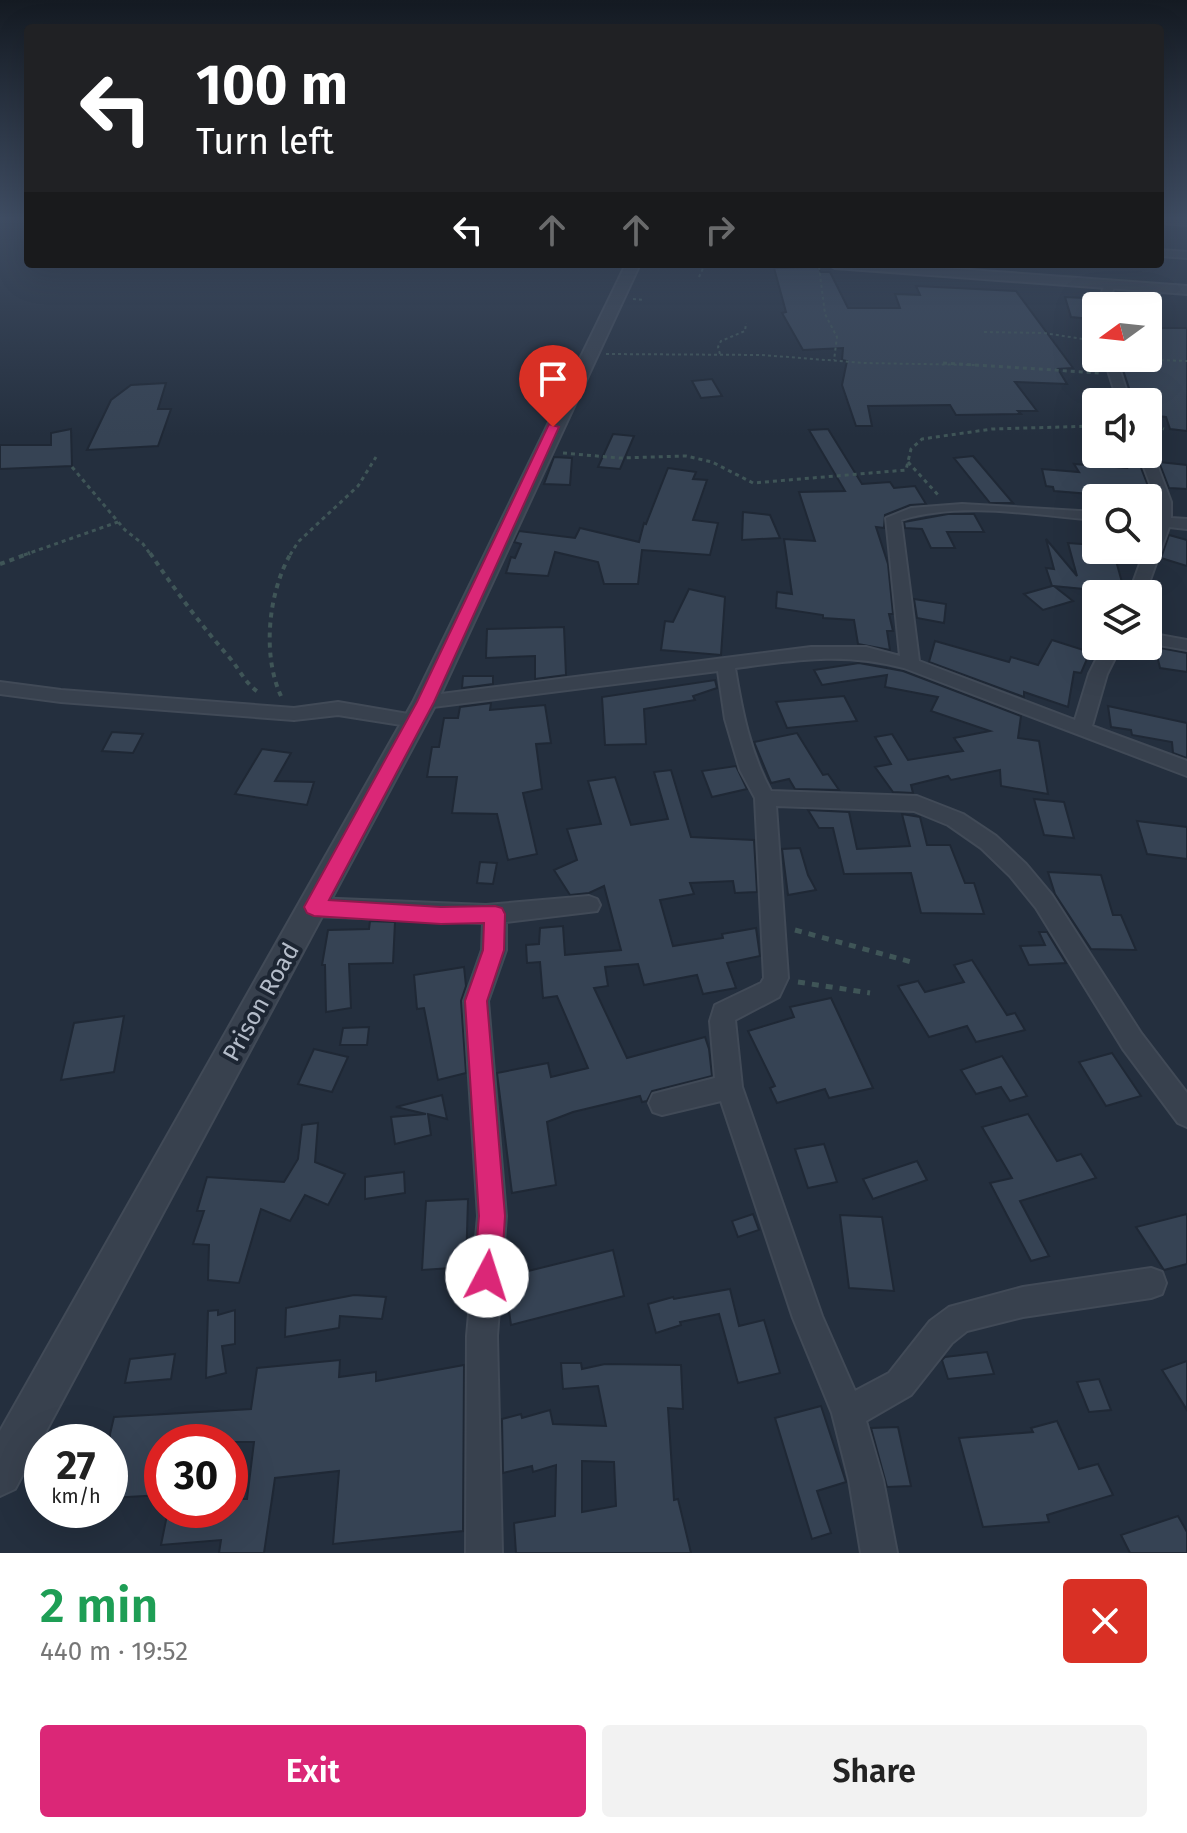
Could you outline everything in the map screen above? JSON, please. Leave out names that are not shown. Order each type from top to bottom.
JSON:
[{"type":"street","name":"Prison Road","points":[[0,1474],[420,712],[619,291]]},
{"type":"street","points":[[1114,373],[1119,388]]},
{"type":"street","points":[[910,664],[900,568],[891,523],[893,518],[902,513],[951,510],[1082,515]]},
{"type":"street","points":[[1162,522],[1187,524]]},
{"type":"street","points":[[1162,641],[1187,645]]},
{"type":"street","points":[[0,688],[294,714],[318,708],[420,712],[837,651],[866,653],[910,664],[1182,767],[1187,787]]},
{"type":"street","points":[[1082,729],[1105,660]]},
{"type":"street","points":[[726,666],[734,719],[750,770],[765,798],[776,978],[770,990],[724,1013],[722,1021],[729,1087],[750,1156],[808,1318],[848,1413],[866,1480],[879,1553]]},
{"type":"street","points":[[765,798],[914,803],[953,818],[984,839],[1004,855],[1055,916],[1133,1042],[1187,1114]]},
{"type":"street","points":[[314,907],[441,915],[548,912],[589,905]]},
{"type":"street","points":[[484,1553],[482,1336],[492,1216],[476,1001],[494,950],[495,914]]},
{"type":"street","points":[[662,1103],[729,1087]]},
{"type":"street","points":[[848,1413],[900,1384],[941,1332],[960,1318],[1023,1302],[1151,1283]]},
{"type":"path","points":[[822,291],[825,314],[837,337],[834,360]]},
{"type":"path","points":[[720,354],[721,341],[745,331],[746,323]]},
{"type":"path","points":[[984,332],[1044,333],[1082,339]]},
{"type":"path","points":[[589,351],[617,356],[633,353],[720,354],[898,365],[922,362],[1114,373]]},
{"type":"path","points":[[1162,360],[1187,361]]},
{"type":"path","points":[[542,452],[619,458],[686,456],[712,462],[753,483],[906,470],[911,449],[922,439],[953,433],[1082,427]]},
{"type":"path","points":[[294,714],[273,679],[270,615],[277,589],[288,558],[298,542],[358,486],[376,457]]},
{"type":"path","points":[[908,462],[951,510]]},
{"type":"path","points":[[72,467],[118,522],[143,544],[204,631],[231,659],[251,688],[294,714]]},
{"type":"path","points":[[0,564],[118,522]]},
{"type":"path","points":[[773,925],[915,963]]},
{"type":"path","points":[[776,978],[870,993]]},
{"type":"building","points":[[780,291],[840,291],[848,308],[900,308],[895,294],[1016,291],[1073,368],[1058,369],[1067,384],[1015,382],[1037,411],[956,415],[950,405],[868,406],[872,426],[856,426],[842,385],[847,361],[842,360],[843,348],[803,350],[782,313],[786,312]]},
{"type":"building","points":[[1065,297],[1082,298],[1082,318],[1071,317]]},
{"type":"building","points":[[1162,328],[1187,328],[1187,431],[1170,429],[1166,417],[1162,417],[1162,388],[1129,388],[1124,372],[1162,372]]},
{"type":"building","points":[[712,379],[722,396],[701,398],[692,381]]},
{"type":"building","points":[[166,383],[158,409],[171,409],[158,446],[87,450],[111,400],[131,385]]},
{"type":"building","points":[[71,429],[72,466],[0,469],[0,445],[51,445],[51,433]]},
{"type":"building","points":[[828,429],[862,484],[890,482],[894,488],[915,486],[926,504],[910,505],[885,515],[884,528],[876,527],[888,564],[893,614],[889,614],[893,631],[887,631],[890,650],[858,644],[854,620],[823,618],[823,615],[776,608],[777,592],[792,594],[784,539],[815,541],[799,492],[845,491],[809,430]]},
{"type":"building","points":[[613,434],[634,436],[620,469],[598,467]]},
{"type":"building","points":[[973,456],[1013,503],[990,503],[954,458]]},
{"type":"building","points":[[554,457],[572,458],[570,485],[544,484]]},
{"type":"building","points":[[1162,462],[1187,465],[1187,489],[1169,488]]},
{"type":"building","points":[[1074,464],[1082,465],[1082,468],[1141,468],[1147,484],[1082,484],[1082,493],[1054,491],[1053,487],[1046,486],[1042,469],[1079,472]]},
{"type":"building","points":[[668,468],[696,472],[693,479],[707,480],[693,520],[718,523],[710,555],[642,550],[638,584],[604,584],[598,562],[555,552],[548,576],[506,573],[511,557],[515,558],[521,544],[514,542],[519,531],[575,538],[580,528],[639,542]]},
{"type":"building","points":[[743,512],[770,515],[780,538],[742,540]]},
{"type":"building","points":[[948,514],[974,514],[984,532],[947,532],[955,548],[931,548],[922,529],[905,528],[904,522]]},
{"type":"building","points":[[1169,535],[1187,540],[1187,566],[1162,558]]},
{"type":"building","points":[[1046,539],[1077,576],[1068,543],[1082,544],[1082,564],[1117,564],[1121,580],[1082,580],[1082,589],[1054,586],[1073,601],[1043,610],[1024,594],[1052,586],[1046,568],[1054,569]]},
{"type":"building","points":[[689,589],[725,597],[721,655],[661,650],[665,621],[673,622]]},
{"type":"building","points":[[914,599],[946,604],[944,623],[917,618]]},
{"type":"building","points":[[564,627],[566,675],[535,679],[535,656],[486,658],[487,629]]},
{"type":"building","points":[[1052,640],[1082,649],[1082,660],[1087,660],[1081,673],[1074,672],[1068,707],[1024,692],[1024,697],[929,662],[935,641],[1009,662],[1011,657],[1038,665]]},
{"type":"building","points":[[1162,648],[1187,653],[1187,672],[1160,668],[1158,660],[1162,660]]},
{"type":"building","points":[[859,663],[903,671],[1021,716],[1018,738],[1039,741],[1048,794],[1001,786],[1000,770],[951,780],[948,776],[911,785],[913,793],[893,792],[875,767],[891,764],[875,737],[892,734],[908,760],[963,751],[954,738],[990,731],[931,711],[938,697],[885,687],[887,675],[822,685],[814,670]]},
{"type":"building","points":[[463,676],[493,676],[493,684],[462,688]]},
{"type":"building","points":[[715,680],[717,688],[693,696],[695,700],[644,709],[646,744],[605,745],[602,697]]},
{"type":"building","points":[[844,696],[857,721],[787,728],[776,702]]},
{"type":"building","points":[[491,703],[490,710],[545,705],[551,743],[536,744],[542,789],[523,793],[537,854],[508,860],[497,814],[452,813],[457,777],[427,777],[432,747],[439,747],[444,718],[458,718],[460,707]]},
{"type":"building","points":[[1108,706],[1187,723],[1187,758],[1173,753],[1172,742],[1132,735],[1131,730],[1111,727]]},
{"type":"building","points":[[112,732],[143,734],[133,753],[102,751]]},
{"type":"building","points":[[797,733],[823,775],[828,774],[839,790],[795,789],[789,779],[771,783],[754,742]]},
{"type":"building","points":[[262,749],[291,753],[275,781],[314,782],[307,805],[235,794]]},
{"type":"building","points":[[736,766],[747,789],[712,797],[702,771]]},
{"type":"building","points":[[671,770],[691,837],[754,840],[757,892],[735,893],[733,881],[690,883],[694,894],[660,900],[673,946],[723,938],[722,934],[756,928],[760,956],[727,963],[736,988],[703,994],[697,975],[644,985],[638,964],[605,967],[608,986],[594,988],[627,1058],[705,1037],[712,1076],[652,1091],[647,1101],[642,1102],[640,1096],[573,1112],[547,1122],[556,1185],[512,1193],[497,1073],[548,1063],[551,1077],[588,1068],[557,996],[543,998],[540,962],[527,963],[526,945],[539,944],[540,928],[563,926],[565,955],[621,950],[604,886],[589,893],[570,895],[554,870],[577,860],[567,829],[601,824],[588,781],[615,777],[631,825],[668,819],[654,772]]},
{"type":"building","points":[[1034,799],[1064,802],[1074,838],[1044,835]]},
{"type":"building","points":[[808,810],[849,812],[857,849],[910,846],[902,814],[920,817],[927,845],[950,845],[965,883],[974,883],[984,914],[921,913],[911,873],[844,874],[833,828],[819,828]]},
{"type":"building","points":[[1137,821],[1187,827],[1187,859],[1147,854]]},
{"type":"building","points":[[800,848],[816,890],[788,895],[782,849]]},
{"type":"building","points":[[480,862],[497,863],[493,884],[477,883]]},
{"type":"building","points":[[1048,872],[1101,875],[1113,915],[1121,915],[1136,950],[1091,949],[1055,894]]},
{"type":"building","points":[[370,921],[395,922],[393,963],[349,964],[351,1008],[326,1012],[325,965],[322,965],[328,930],[369,929]]},
{"type":"building","points":[[1039,932],[1047,932],[1066,963],[1029,965],[1020,946],[1045,945]]},
{"type":"building","points":[[972,960],[1007,1015],[1015,1013],[1025,1030],[976,1042],[967,1026],[929,1037],[898,986],[918,981],[925,992],[964,982],[954,965]]},
{"type":"building","points":[[464,967],[466,986],[461,1001],[466,1073],[438,1080],[424,1008],[417,1009],[414,975]]},
{"type":"building","points":[[831,998],[873,1088],[829,1098],[825,1089],[777,1103],[770,1088],[775,1086],[748,1031],[794,1017],[790,1007]]},
{"type":"building","points":[[124,1016],[114,1072],[61,1080],[74,1023]]},
{"type":"building","points":[[369,1027],[367,1045],[340,1045],[343,1028]]},
{"type":"building","points":[[314,1049],[348,1057],[332,1092],[298,1084]]},
{"type":"building","points":[[1112,1053],[1141,1096],[1106,1106],[1079,1062]]},
{"type":"building","points":[[1002,1056],[1027,1096],[1010,1101],[1001,1087],[976,1094],[961,1070]]},
{"type":"building","points":[[442,1095],[447,1119],[428,1114],[431,1135],[395,1144],[391,1117],[426,1114],[396,1107]]},
{"type":"building","points":[[1028,1114],[1057,1161],[1081,1154],[1096,1178],[1020,1201],[1049,1256],[1031,1261],[990,1183],[1012,1178],[982,1127]]},
{"type":"building","points":[[318,1123],[315,1162],[345,1174],[328,1205],[305,1195],[290,1221],[261,1209],[239,1283],[208,1280],[209,1245],[193,1244],[204,1211],[197,1211],[207,1177],[284,1182],[298,1159],[302,1125]]},
{"type":"building","points":[[824,1144],[837,1182],[808,1188],[795,1149]]},
{"type":"building","points":[[917,1161],[927,1180],[873,1199],[863,1179]]},
{"type":"building","points":[[404,1172],[405,1193],[365,1199],[365,1177]]},
{"type":"building","points":[[468,1199],[466,1267],[422,1270],[426,1201]]},
{"type":"building","points":[[753,1214],[759,1230],[738,1237],[732,1221]]},
{"type":"building","points":[[1187,1214],[1187,1264],[1164,1270],[1136,1227]]},
{"type":"building","points":[[840,1215],[882,1217],[894,1291],[849,1288]]},
{"type":"building","points":[[613,1250],[624,1296],[511,1325],[504,1277]]},
{"type":"building","points":[[730,1289],[739,1326],[764,1320],[780,1373],[738,1383],[719,1314],[680,1322],[681,1325],[656,1333],[648,1304]]},
{"type":"building","points":[[354,1295],[386,1297],[382,1319],[340,1316],[339,1328],[285,1337],[286,1308]]},
{"type":"building","points":[[218,1310],[218,1315],[235,1310],[235,1344],[222,1346],[226,1373],[206,1378],[208,1311]]},
{"type":"building","points":[[987,1352],[994,1374],[948,1379],[942,1360],[945,1357]]},
{"type":"building","points":[[175,1354],[171,1379],[125,1383],[130,1359]]},
{"type":"building","points":[[340,1360],[339,1377],[376,1372],[376,1381],[464,1365],[463,1531],[333,1544],[339,1471],[275,1478],[264,1553],[219,1553],[221,1540],[161,1545],[164,1528],[248,1528],[248,1491],[254,1442],[248,1442],[248,1424],[144,1424],[144,1496],[128,1497],[128,1424],[112,1424],[114,1417],[251,1409],[257,1368]]},
{"type":"building","points":[[1187,1361],[1187,1410],[1162,1370]]},
{"type":"building","points":[[561,1363],[581,1363],[582,1369],[605,1364],[681,1365],[683,1409],[668,1408],[674,1500],[678,1499],[691,1553],[516,1553],[514,1523],[555,1516],[556,1465],[533,1472],[532,1466],[503,1473],[502,1419],[521,1414],[522,1418],[550,1410],[553,1424],[606,1426],[598,1386],[563,1389]],"holes":[[[582,1461],[614,1462],[616,1506],[582,1512]]]},
{"type":"building","points":[[1099,1379],[1111,1410],[1089,1412],[1077,1382]]},
{"type":"building","points":[[821,1406],[846,1482],[817,1491],[831,1533],[812,1539],[775,1418]]},
{"type":"building","points":[[1057,1421],[1079,1469],[1098,1464],[1113,1495],[1047,1515],[1049,1522],[983,1527],[959,1438],[1033,1432],[1031,1428]]},
{"type":"building","points":[[898,1427],[911,1486],[887,1487],[871,1428]]},
{"type":"building","points":[[1178,1516],[1187,1532],[1187,1553],[1130,1553],[1121,1535]]},
{"type":"route","points":[[487,1276],[492,1216],[476,1001],[494,950],[495,914],[441,915],[314,907],[425,702],[553,427]]}]
